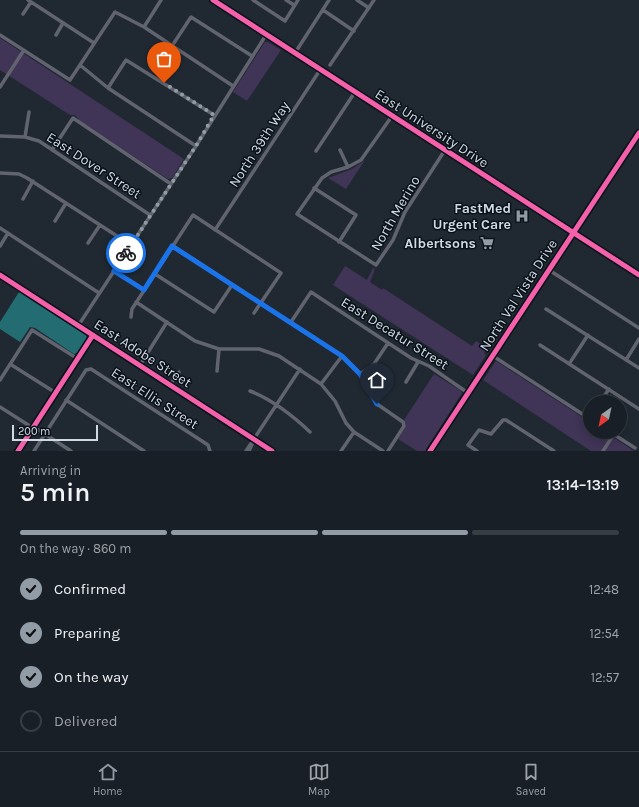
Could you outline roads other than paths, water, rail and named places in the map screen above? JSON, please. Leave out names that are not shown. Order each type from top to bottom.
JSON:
[{"type":"main road","name":"East University Drive","points":[[214,0],[639,275]]},
{"type":"main road","name":"North Val Vista Drive","points":[[430,451],[639,133]]},
{"type":"street","points":[[144,27],[161,0]]},
{"type":"street","points":[[253,0],[285,21],[298,0]]},
{"type":"street","points":[[286,0],[294,6]]},
{"type":"street","points":[[295,53],[329,0]]},
{"type":"street","points":[[357,0],[369,8]]},
{"type":"street","points":[[330,65],[374,0]]},
{"type":"street","points":[[23,14],[29,1],[94,43]]},
{"type":"street","points":[[323,10],[354,31]]},
{"type":"street","points":[[0,35],[70,80],[114,12],[144,27],[233,86]]},
{"type":"street","points":[[172,46],[190,16],[252,56]]},
{"type":"street","points":[[56,35],[64,23]]},
{"type":"street","points":[[78,326],[196,146],[214,115],[266,35]]},
{"type":"street","points":[[0,87],[24,50]]},
{"type":"street","points":[[108,88],[126,60],[214,115]]},
{"type":"street","points":[[80,66],[108,88],[196,146]]},
{"type":"street","name":"North 39th Way","points":[[216,230],[320,70]]},
{"type":"street","points":[[316,151],[355,92]]},
{"type":"street","points":[[25,137],[29,112]]},
{"type":"street","points":[[314,188],[356,215],[339,242],[297,214],[314,188],[322,178],[331,172],[348,167],[361,160],[392,116]]},
{"type":"street","points":[[52,150],[73,118],[171,184]]},
{"type":"street","name":"East Dover Street","points":[[0,136],[25,137],[39,141],[150,215]]},
{"type":"street","points":[[340,150],[348,167]]},
{"type":"street","name":"North Merino","points":[[339,242],[376,266],[393,240],[405,212],[445,150]]},
{"type":"street","points":[[0,173],[19,174],[131,245]]},
{"type":"street","points":[[23,198],[33,182]]},
{"type":"street","points":[[55,221],[66,203]]},
{"type":"street","points":[[131,317],[136,302],[193,215],[281,272],[254,313]]},
{"type":"street","points":[[88,243],[100,225]]},
{"type":"street","points":[[0,228],[99,294]]},
{"type":"street","points":[[0,246],[8,233]]},
{"type":"street","points":[[172,246],[342,356],[360,374],[377,404],[403,422],[404,426],[388,451]]},
{"type":"street","points":[[549,270],[639,328]]},
{"type":"street","points":[[114,271],[144,290]]},
{"type":"street","points":[[155,274],[214,312],[232,285]]},
{"type":"street","name":"East Adobe Street","points":[[0,275],[272,451]]},
{"type":"street","name":"East Decatur Street","points":[[290,322],[311,292],[418,362],[429,366],[468,393]]},
{"type":"street","points":[[136,302],[195,341],[219,349],[265,351],[279,356],[321,384],[329,392],[346,423],[354,432],[383,451]]},
{"type":"street","points":[[546,309],[639,368]]},
{"type":"street","points":[[140,365],[167,322]]},
{"type":"street","points":[[0,380],[32,330],[78,359]]},
{"type":"street","points":[[18,451],[94,335]]},
{"type":"street","points":[[569,364],[588,335]]},
{"type":"street","points":[[626,360],[639,339]]},
{"type":"street","points":[[360,374],[374,364],[388,343]]},
{"type":"street","points":[[540,345],[639,409]]},
{"type":"street","points":[[217,371],[219,349]]},
{"type":"street","points":[[321,384],[342,356]]},
{"type":"street","points":[[493,356],[583,414]]},
{"type":"street","points":[[406,382],[418,362]]},
{"type":"street","points":[[10,364],[56,394]]},
{"type":"street","name":"East Ellis Street","points":[[66,400],[88,369],[91,369],[210,449]]},
{"type":"street","points":[[246,451],[300,369]]},
{"type":"street","points":[[170,385],[179,372]]},
{"type":"street","points":[[605,395],[609,389]]},
{"type":"street","points":[[250,390],[277,405],[294,417],[310,432]]},
{"type":"street","points":[[34,451],[66,400],[144,451]]},
{"type":"street","points":[[0,407],[71,451]]},
{"type":"street","points":[[477,451],[468,445],[476,433],[479,430],[491,434],[502,420],[506,420],[554,451]]},
{"type":"street","points":[[341,451],[354,432]]},
{"type":"street","points":[[603,451],[609,439]]},
{"type":"street","points":[[621,439],[635,448]]},
{"type":"street","points":[[249,451],[254,440]]},
{"type":"water","points":[[19,292],[86,335],[87,339],[78,353],[74,354],[35,328],[30,327],[20,342],[0,329],[0,322]]},
{"type":"place","name":"FastMed Urgent Care","points":[[522,216]]},
{"type":"place","name":"Albertsons","points":[[487,243]]}]
